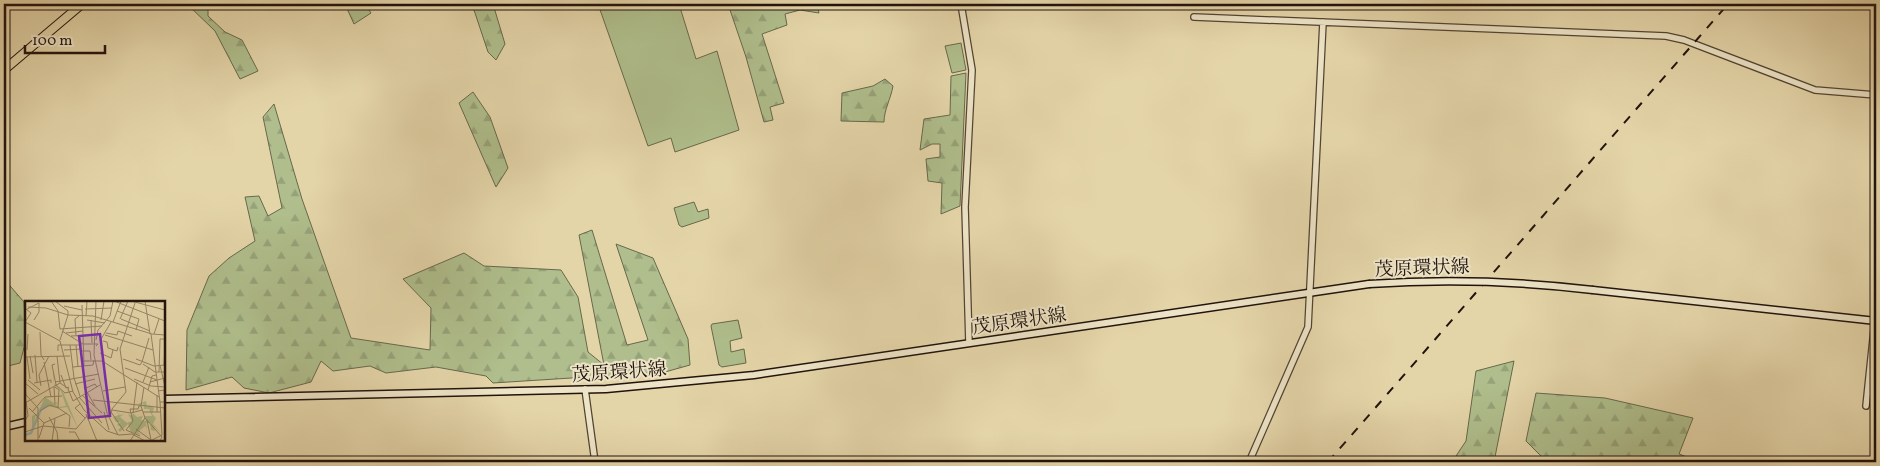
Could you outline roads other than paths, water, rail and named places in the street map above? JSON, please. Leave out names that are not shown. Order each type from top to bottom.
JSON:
[{"type":"highway","points":[[4,70],[82,4]]},
{"type":"main road","name":"茂原環状線","points":[[165,399],[606,389],[754,375],[1369,284],[1473,280],[1523,282],[1876,321]]},
{"type":"main road","points":[[4,427],[25,422]]},
{"type":"street","points":[[961,4],[972,70],[965,207],[969,343]]},
{"type":"street","points":[[1194,17],[1666,36],[1684,40],[1814,90],[1876,95]]},
{"type":"street","points":[[1249,462],[1307,334],[1312,293],[1323,22]]},
{"type":"street","points":[[1866,406],[1876,310]]},
{"type":"street","points":[[586,389],[595,462]]},
{"type":"railway","points":[[1328,462],[1728,4]]}]
